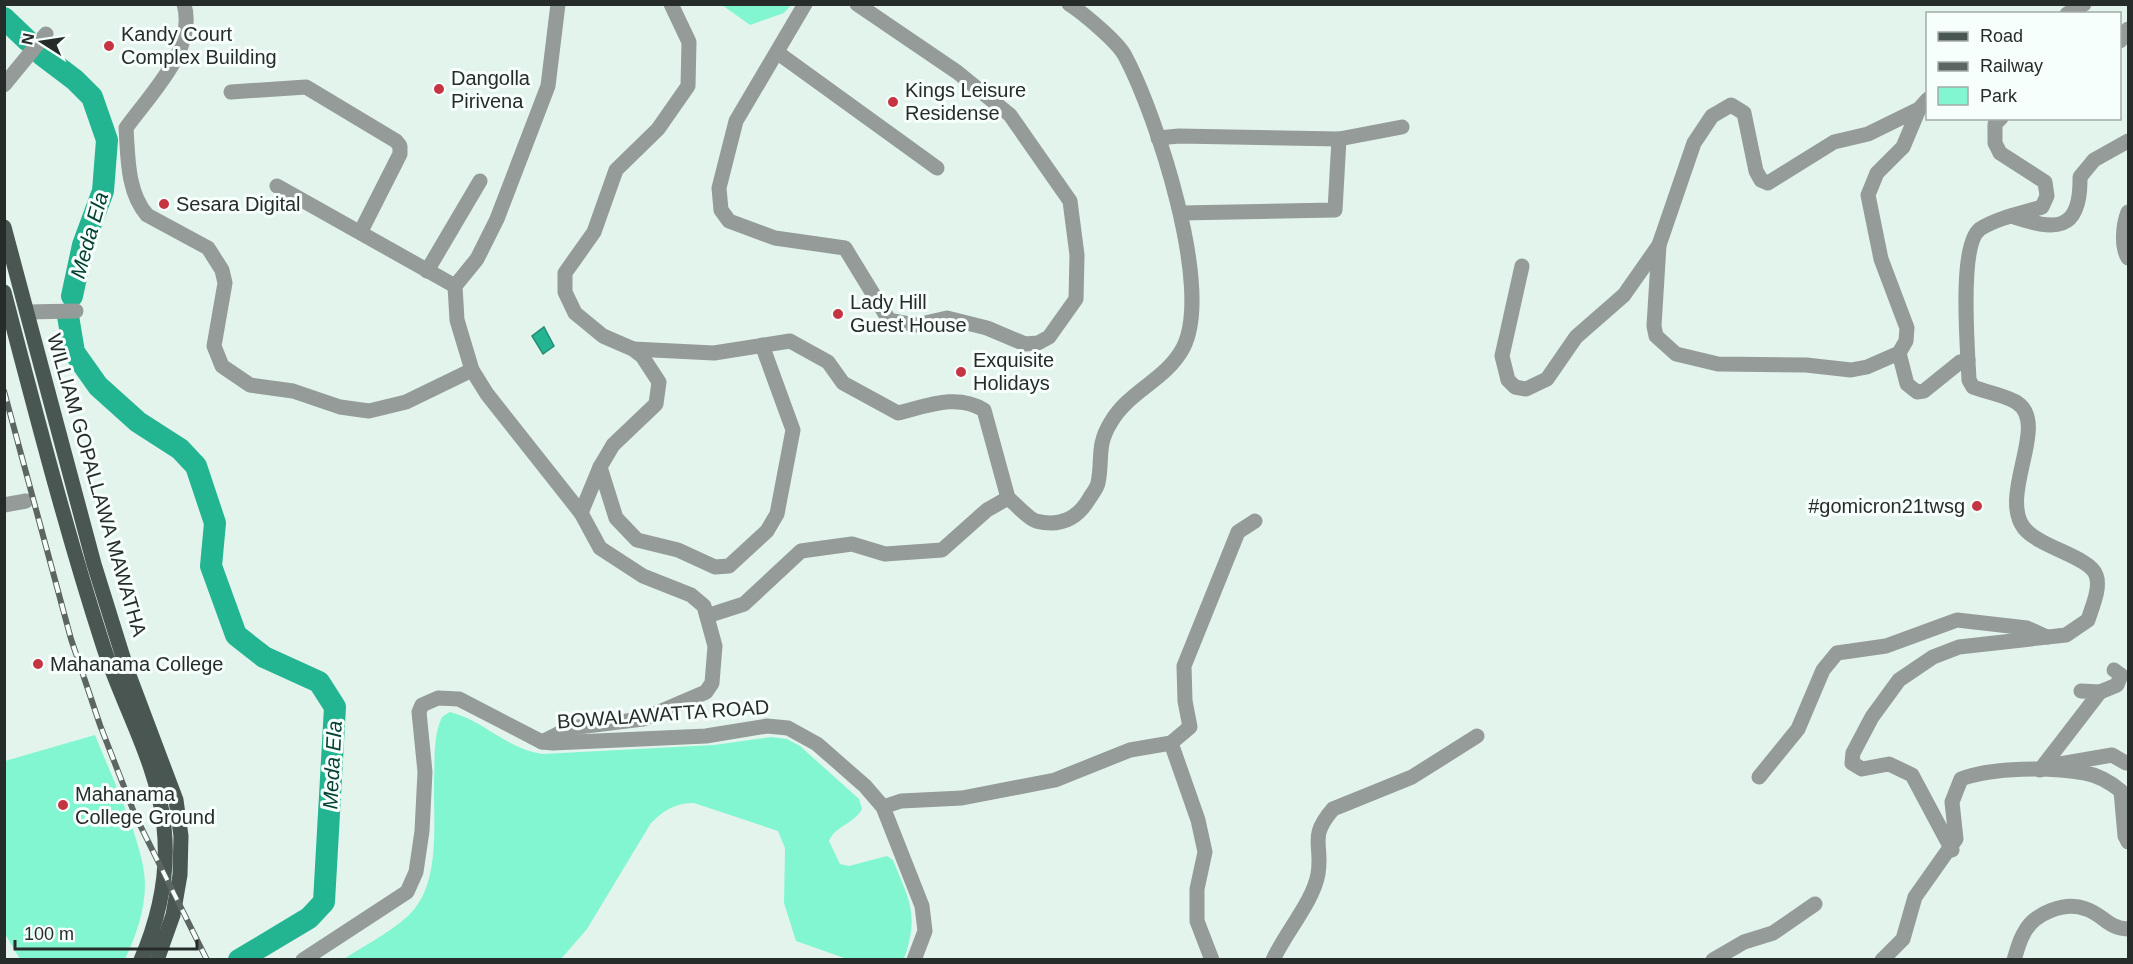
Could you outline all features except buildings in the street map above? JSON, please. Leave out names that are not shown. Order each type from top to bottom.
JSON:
[{"type":"main road","name":"WILLIAM GOPALLAWA MAWATHA","points":[[4,227],[94,564],[127,670],[176,800],[181,836],[179,886],[171,923],[157,960]]},
{"type":"main road","name":"WILLIAM GOPALLAWA MAWATHA","points":[[4,292],[86,593],[161,806],[166,845],[163,877],[158,912],[141,960]]},
{"type":"street","points":[[184,4],[188,17],[179,54],[126,128],[130,176],[140,207],[147,215],[208,248],[222,270],[225,283],[214,346],[222,366],[250,384],[293,391],[340,407],[369,411],[406,402],[472,370]]},
{"type":"street","points":[[303,960],[407,892],[416,872],[422,831],[424,772],[419,712],[422,705],[438,698],[459,699],[542,742],[570,728],[643,719],[706,692],[712,682],[715,646],[704,606],[691,595],[643,576],[600,548],[581,513],[487,394],[472,370],[456,320],[455,286],[477,259],[496,219],[548,86],[558,4]]},
{"type":"street","points":[[581,513],[600,467],[613,445],[656,404],[659,382],[642,356],[633,349],[603,336],[575,313],[565,292],[565,273],[594,232],[616,170],[658,129],[688,86],[689,42],[671,4]]},
{"type":"street","points":[[805,4],[736,121],[719,188],[721,210],[729,221],[775,238],[845,248],[889,320],[916,325],[947,318],[987,328],[1025,344],[1038,343],[1049,337],[1076,299],[1077,255],[1070,201],[1010,115],[957,72],[857,4]]},
{"type":"street","points":[[633,349],[714,353],[790,341],[828,362],[843,383],[898,413],[946,401],[973,403],[984,410],[1008,498],[1034,520],[1058,523],[1080,514],[1098,484],[1099,449],[1111,422],[1131,397],[1157,381],[1183,348],[1192,314],[1193,285],[1180,213],[1158,138],[1125,54],[1069,4]]},
{"type":"street","points":[[2070,12],[2084,4]]},
{"type":"street","points":[[4,85],[46,34]]},
{"type":"street","points":[[778,53],[937,168]]},
{"type":"street","points":[[231,92],[306,87],[396,141],[400,146],[400,154],[361,231]]},
{"type":"street","points":[[1923,104],[1903,147],[1876,173],[1868,195],[1881,259],[1907,328],[1906,341],[1899,353],[1867,367],[1851,370],[1806,365],[1718,364],[1676,354],[1656,336],[1654,326],[1659,245],[1694,143],[1712,116],[1722,108],[1731,105],[1744,113],[1756,171],[1761,180],[1768,183],[1834,142],[1868,134],[1923,104]]},
{"type":"street","points":[[1952,850],[1912,774],[1889,764],[1862,769],[1852,763],[1852,753],[1872,717],[1899,680],[1933,657],[1959,647],[2066,635],[2088,620],[2097,586],[2096,574],[2090,566],[2047,546],[2024,528],[2018,515],[2018,483],[2030,422],[2026,410],[2016,402],[1973,387],[1969,380],[1966,273],[1970,243],[1978,230],[2011,216],[2042,207],[2048,196],[2045,182],[2000,153],[1995,143],[1995,124],[1999,120]]},
{"type":"street","points":[[1158,138],[1179,136],[1339,139],[1402,127]]},
{"type":"street","points":[[1180,213],[1335,210],[1339,139]]},
{"type":"street","points":[[2011,216],[2041,226],[2059,226],[2076,211],[2080,200],[2080,177],[2094,160],[2128,141]]},
{"type":"street","points":[[427,271],[480,181]]},
{"type":"street","points":[[277,186],[361,231],[455,286]]},
{"type":"street","points":[[2128,212],[2125,220],[2124,251],[2128,258]]},
{"type":"street","points":[[1522,266],[1502,356],[1508,380],[1515,387],[1526,389],[1546,379],[1576,337],[1624,296],[1659,245]]},
{"type":"street","points":[[27,312],[76,310]]},
{"type":"street","points":[[600,467],[616,518],[637,540],[678,550],[715,567],[729,566],[767,531],[777,514],[793,430],[762,345]]},
{"type":"street","points":[[1899,353],[1907,384],[1917,392],[1924,391],[1960,362],[1968,360]]},
{"type":"street","points":[[707,616],[744,604],[801,551],[852,544],[885,554],[942,550],[987,510],[1008,498]]},
{"type":"street","points":[[4,505],[26,501]]},
{"type":"street","points":[[883,807],[901,801],[962,798],[1055,780],[1130,750],[1171,743],[1190,727],[1185,702],[1184,666],[1238,531],[1255,521]]},
{"type":"street","points":[[1759,777],[1797,729],[1823,670],[1837,653],[1886,646],[1958,620],[2027,628],[2047,637]]},
{"type":"street","points":[[2082,691],[2100,692],[2117,686],[2121,675],[2114,670]]},
{"type":"street","points":[[2041,769],[2100,692]]},
{"type":"street","name":"BOWALAWATTA ROAD","points":[[542,742],[706,736],[767,726],[788,728],[817,744],[865,786],[883,807],[921,906],[925,931],[914,960]]},
{"type":"street","points":[[1273,960],[1315,885],[1319,871],[1316,836],[1333,809],[1412,777],[1477,736]]},
{"type":"street","points":[[1171,743],[1198,820],[1205,852],[1197,889],[1197,921],[1212,960]]},
{"type":"street","points":[[1882,960],[1903,939],[1915,897],[1952,850],[1956,840],[1952,802],[1961,779],[1975,774],[2041,769],[2112,755],[2126,764]]},
{"type":"street","points":[[2041,769],[2086,773],[2110,783],[2121,791],[2125,836],[2128,842]]},
{"type":"street","points":[[1713,960],[1744,942],[1773,933],[1815,904]]},
{"type":"street","points":[[2014,960],[2024,931],[2043,913],[2068,907],[2086,909],[2115,928],[2128,929]]},
{"type":"green space","points":[[722,5],[791,5],[784,13],[750,25]]},
{"type":"green space","points":[[450,712],[473,721],[506,741],[542,754],[714,745],[771,737],[787,739],[800,746],[859,799],[862,809],[859,814],[836,832],[829,841],[840,864],[849,866],[887,856],[893,860],[908,897],[912,917],[905,956],[903,959],[847,959],[796,941],[784,903],[785,848],[778,831],[694,803],[670,808],[651,823],[587,929],[561,959],[344,959],[408,916],[419,903],[426,887],[433,852],[436,740],[442,717]]},
{"type":"green space","name":"Mahanama College Ground","points":[[95,735],[126,810],[143,868],[145,894],[136,932],[125,959],[20,959],[5,934],[5,761]]},
{"type":"shaded area","points":[[544,327],[554,346],[543,354],[532,336]]},
{"type":"waterway","name":"Meda Ela","points":[[4,18],[28,41]]},
{"type":"waterway","name":"Meda Ela","points":[[42,55],[75,80],[92,97],[107,140],[103,191],[83,245],[72,296]]},
{"type":"waterway","name":"Meda Ela","points":[[68,316],[74,352],[98,386],[138,422],[180,449],[196,466],[215,523],[211,566],[236,635],[264,657],[319,682],[335,707],[324,902],[309,918],[239,960]]},
{"type":"railway","points":[[4,391],[71,639],[100,725],[135,815],[207,960]]},
{"type":"place","name":"Kandy Court Complex Building","points":[[109,46]]},
{"type":"place","name":"Dangolla Pirivena","points":[[439,89]]},
{"type":"place","name":"Kings Leisure Residense","points":[[893,102]]},
{"type":"place","name":"Sesara Digital","points":[[164,204]]},
{"type":"place","name":"Lady Hill Guest House","points":[[838,314]]},
{"type":"place","name":"Exquisite Holidays","points":[[961,372]]},
{"type":"place","name":"#gomicron21twsg","points":[[1977,506]]},
{"type":"place","name":"Mahanama College","points":[[38,664]]},
{"type":"place","name":"Mahanama College Ground","points":[[63,805]]}]
